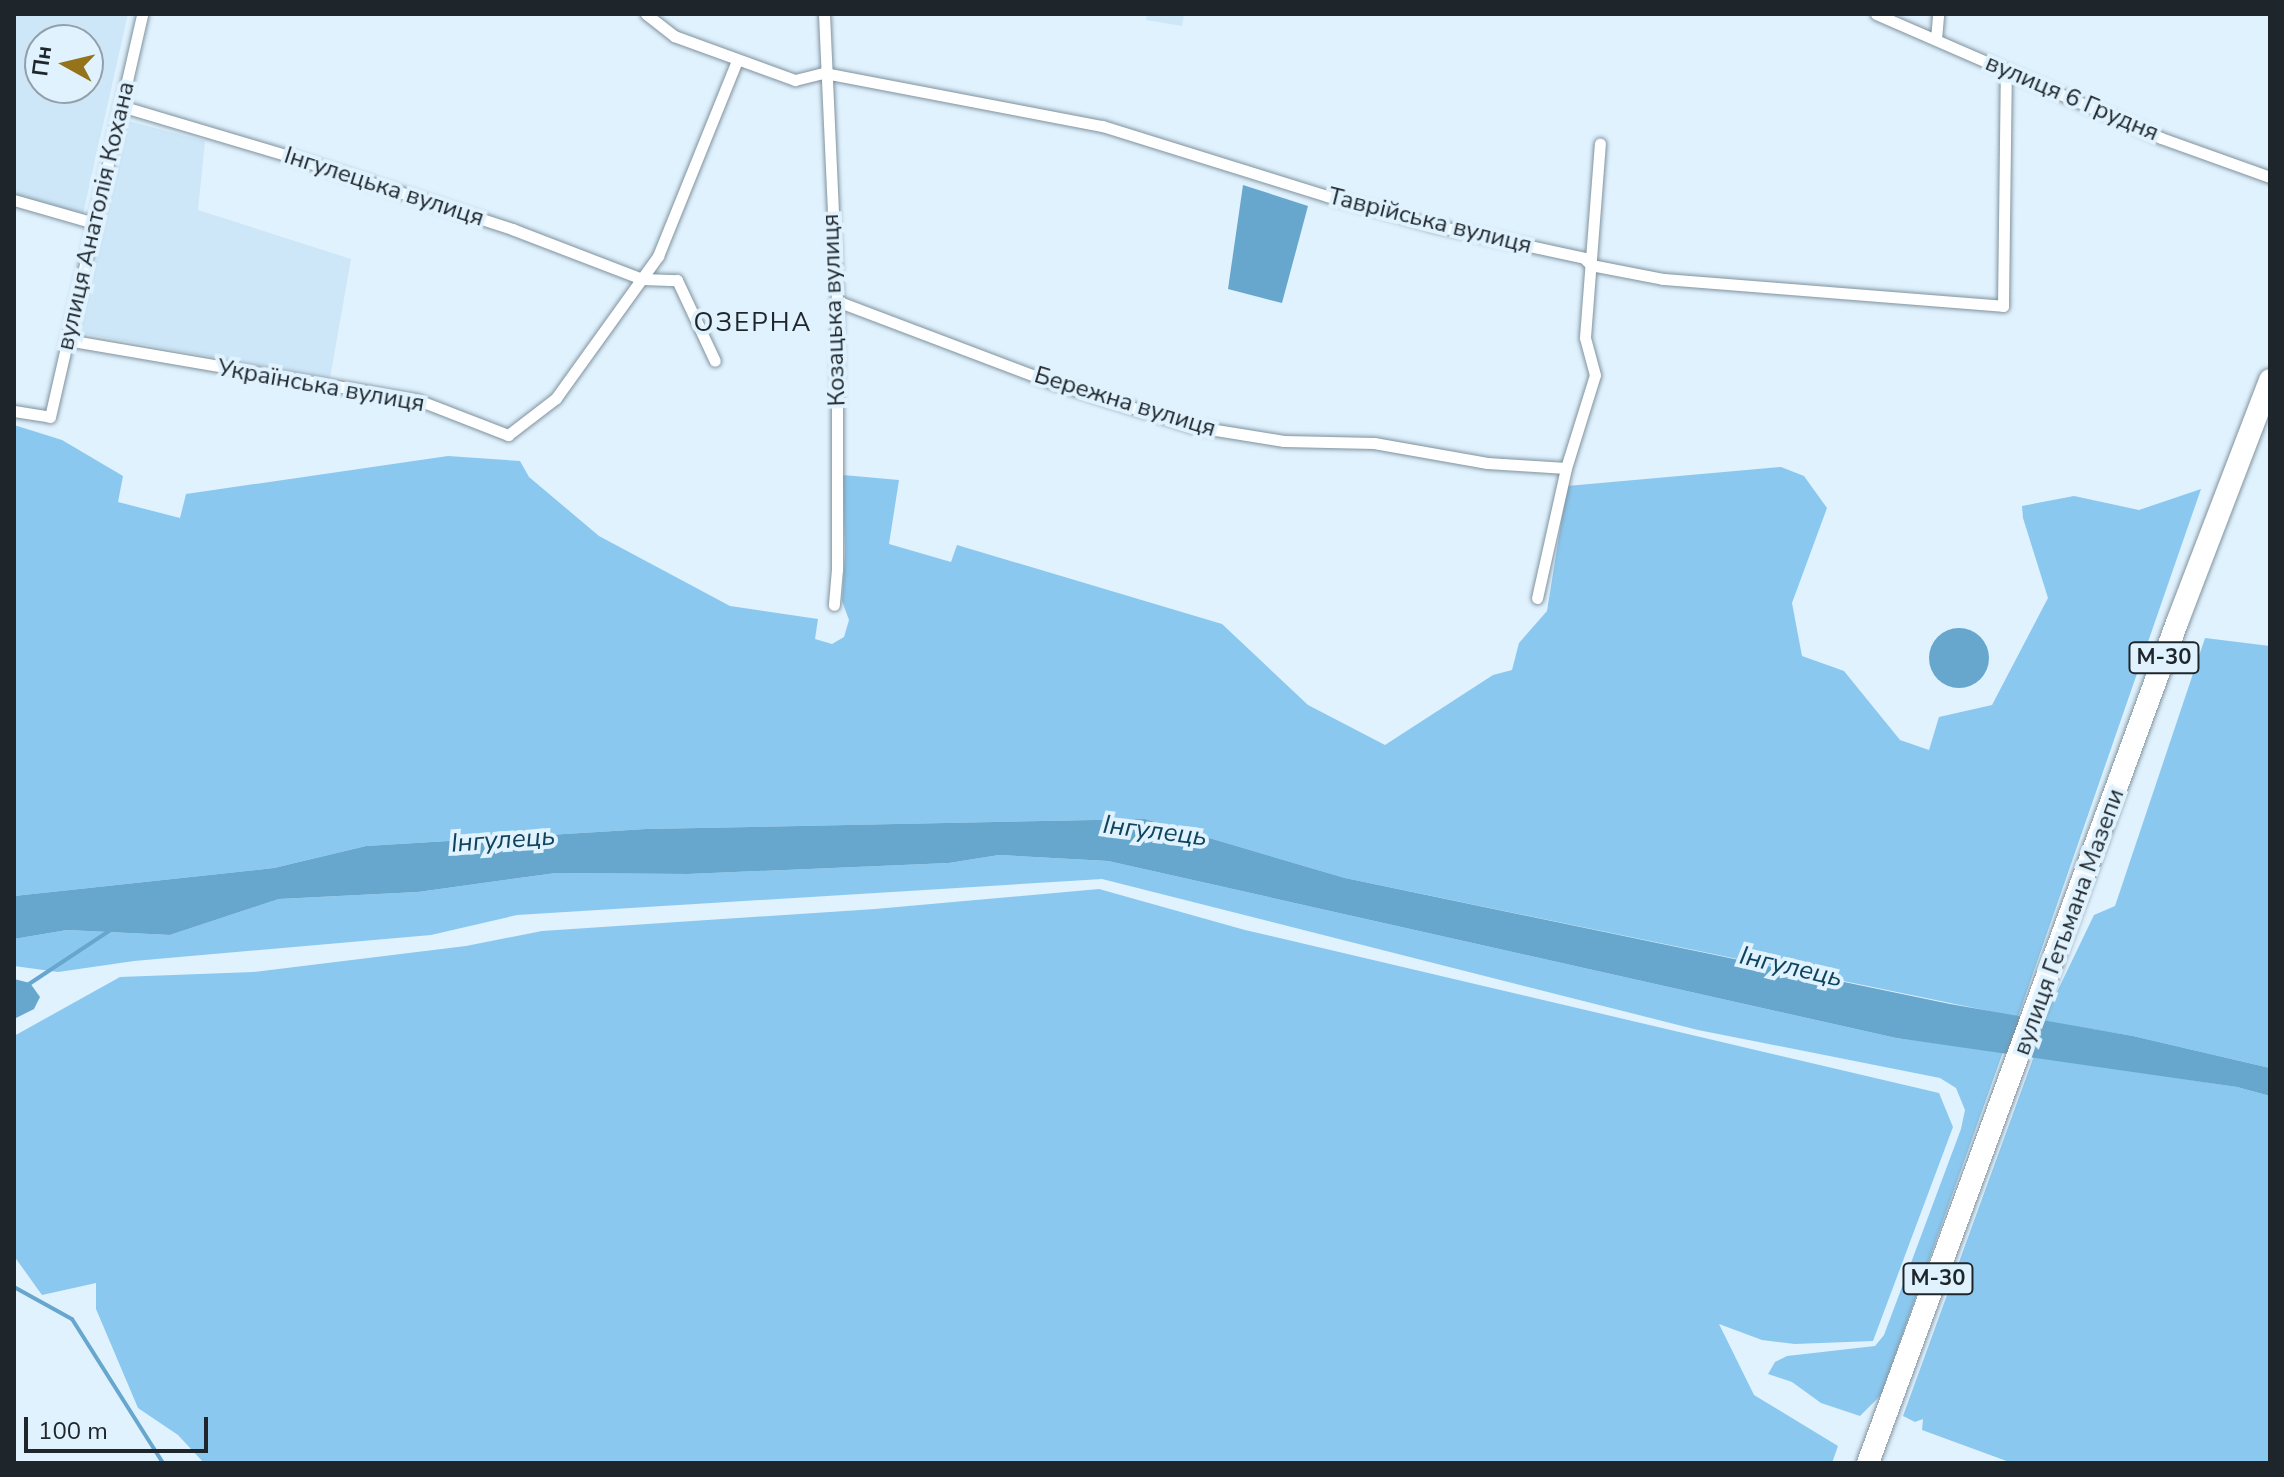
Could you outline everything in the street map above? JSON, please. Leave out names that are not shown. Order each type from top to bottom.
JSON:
[{"type":"highway","name":"вулиця Гетьмана Мазепи","points":[[1868,1463],[2007,1094],[2178,620],[2270,380]]},
{"type":"street","name":"вулиця Анатолія Кохана","points":[[14,411],[50,417],[142,14]]},
{"type":"street","name":"Таврійська вулиця","points":[[646,14],[674,36],[795,80],[824,73],[1102,126],[1327,196],[1432,225],[1584,258],[1591,265],[1663,279],[2003,306],[2006,71]]},
{"type":"street","name":"Козацька вулиця","points":[[824,14],[824,73],[837,301],[837,569],[834,605]]},
{"type":"street","name":"вулиця 6 Грудня","points":[[1876,14],[2161,138],[2270,177]]},
{"type":"street","points":[[1936,39],[1938,14]]},
{"type":"street","name":"Українська вулиця","points":[[67,340],[418,400],[508,435],[556,398],[658,256],[737,60]]},
{"type":"street","name":"Інгулецька вулиця","points":[[121,106],[289,156],[512,229],[642,279]]},
{"type":"street","points":[[1537,598],[1566,468],[1585,418],[1595,375],[1585,337],[1600,144]]},
{"type":"street","points":[[14,200],[94,223]]},
{"type":"street","points":[[642,279],[677,280],[715,361]]},
{"type":"street","name":"Бережна вулиця","points":[[837,301],[1053,383],[1191,426],[1284,441],[1374,443],[1487,463],[1566,468]]},
{"type":"shaded area","points":[[14,14],[128,14],[83,214],[14,196]]},
{"type":"shaded area","points":[[1147,14],[1184,14],[1182,26],[1146,20]]},
{"type":"shaded area","points":[[128,121],[205,141],[198,210],[351,259],[330,378],[80,333]]},
{"type":"shaded area","points":[[14,425],[62,440],[123,476],[118,502],[180,518],[186,494],[448,456],[520,461],[529,477],[599,536],[730,606],[818,619],[815,639],[832,644],[844,637],[849,620],[842,601],[845,553],[843,475],[899,480],[889,544],[951,562],[957,545],[1222,624],[1308,705],[1385,745],[1493,675],[1512,670],[1519,643],[1547,611],[1567,486],[1781,467],[1804,476],[1827,508],[1792,603],[1802,656],[1844,671],[1900,740],[1929,750],[1939,717],[1992,705],[2048,598],[2022,506],[2074,496],[2139,510],[2201,489],[2018,1017],[1345,878],[1145,819],[646,829],[366,846],[274,868],[14,896]]},
{"type":"shaded area","points":[[2205,638],[2270,646],[2270,1068],[2133,1036],[2043,1021],[2094,915],[2115,906]]},
{"type":"shaded area","points":[[999,855],[1108,861],[1896,1038],[2003,1052],[1881,1395],[1860,1416],[1821,1403],[1792,1382],[1768,1374],[1775,1362],[1787,1356],[1875,1346],[1884,1335],[1961,1129],[1965,1110],[1956,1088],[1940,1078],[1698,1030],[1102,879],[517,915],[431,935],[134,961],[58,972],[14,966],[14,939],[67,930],[170,935],[279,899],[418,892],[556,873],[688,874],[949,863]]},
{"type":"shaded area","points":[[1099,889],[1245,930],[1939,1093],[1953,1127],[1873,1341],[1795,1344],[1762,1340],[1719,1324],[1754,1395],[1838,1446],[1832,1463],[204,1463],[178,1435],[138,1408],[96,1309],[96,1283],[42,1295],[14,1256],[14,1036],[120,977],[253,972],[466,946],[542,931],[875,909]]},
{"type":"shaded area","points":[[2034,1056],[2237,1087],[2270,1096],[2270,1463],[2012,1463],[1922,1430],[1923,1419],[1915,1422],[1903,1416]]},
{"type":"water","points":[[1243,185],[1308,206],[1282,303],[1228,289]]},
{"type":"water","points":[[1959,628],[1970,630],[1980,637],[1987,647],[1987,669],[1980,679],[1970,686],[1959,688],[1948,686],[1938,679],[1931,669],[1929,658],[1931,647],[1938,637],[1948,630]]},
{"type":"water","name":"Інгулець","points":[[1145,819],[1345,878],[1950,1004],[2133,1036],[2270,1068],[2270,1096],[2237,1087],[1896,1038],[1108,861],[999,855],[949,863],[688,874],[556,873],[418,892],[279,899],[170,935],[67,930],[14,939],[14,896],[274,868],[366,846],[646,829]]},
{"type":"water","points":[[14,979],[30,983],[40,997],[34,1009],[14,1019]]},
{"type":"waterway","points":[[26,986],[112,929]]},
{"type":"waterway","points":[[14,1287],[72,1319],[163,1463]]},
{"type":"district","name":"ОЗЕРНА","points":[[753,323]]}]
